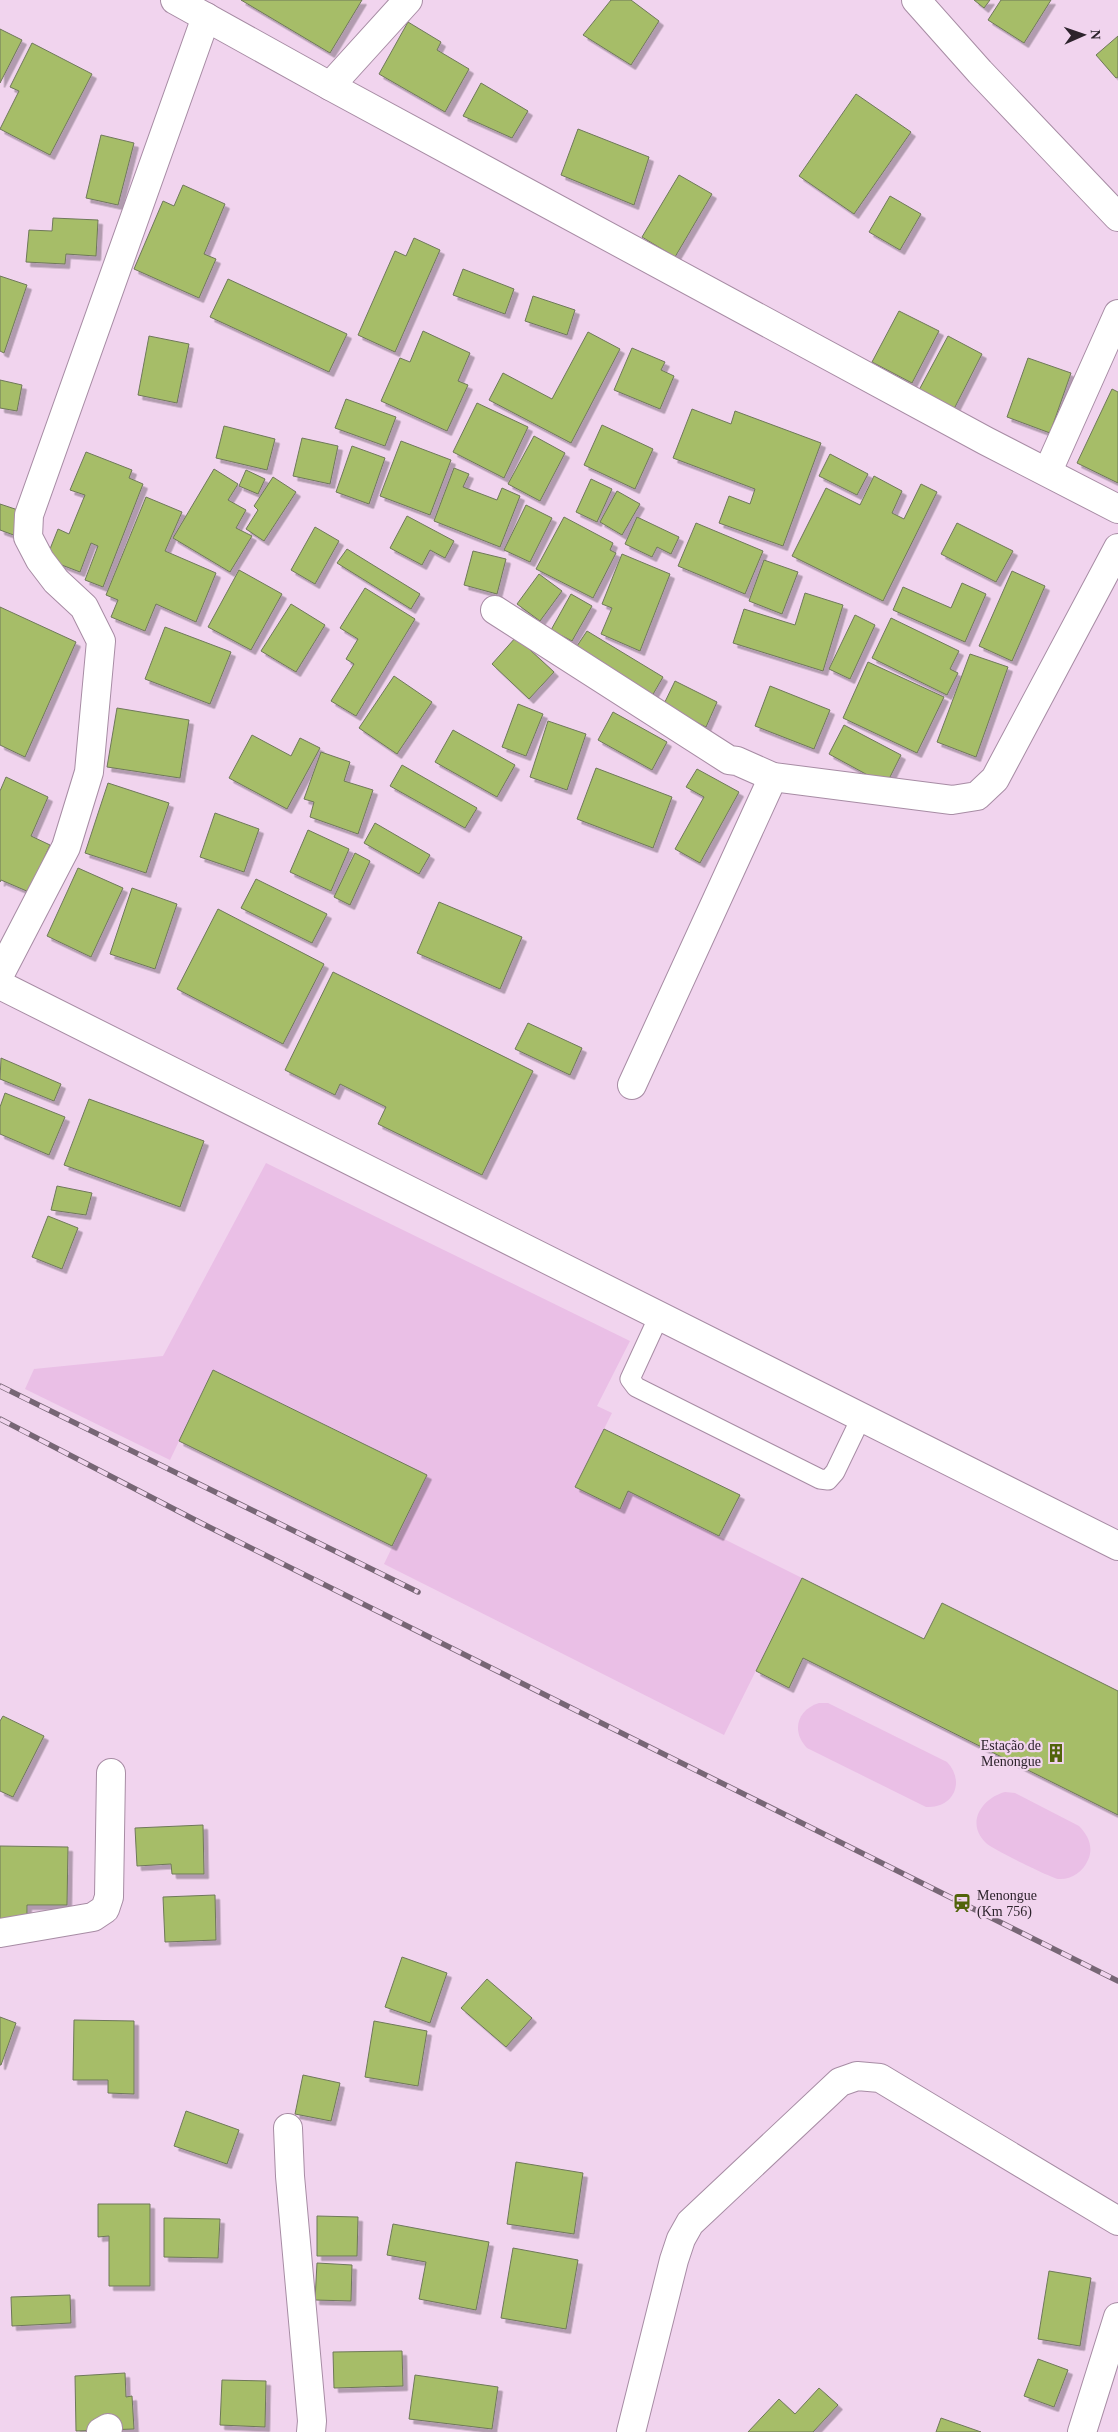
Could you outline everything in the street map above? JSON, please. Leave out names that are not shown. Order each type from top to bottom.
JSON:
[{"type":"street","points":[[175,0],[330,86],[986,441],[1048,471],[1118,509]]},
{"type":"street","points":[[330,86],[408,0]]},
{"type":"street","points":[[916,0],[980,72],[1118,217]]},
{"type":"street","points":[[0,974],[66,847],[89,772],[102,641],[84,607],[56,581],[40,560],[28,537],[29,515],[206,17]]},
{"type":"street","points":[[1048,471],[1118,314]]},
{"type":"street","points":[[495,610],[729,760],[737,761],[773,777],[952,800],[977,796],[995,779],[1118,548]]},
{"type":"street","points":[[632,1085],[773,777]]},
{"type":"street","points":[[0,985],[1118,1546]]},
{"type":"street","points":[[0,1932],[93,1917],[105,1909],[109,1897],[111,1773]]},
{"type":"street","points":[[631,2432],[674,2260],[681,2239],[690,2223],[840,2082],[857,2076],[880,2078],[1118,2222]]},
{"type":"street","points":[[288,2128],[290,2176],[312,2421],[311,2432]]},
{"type":"street","points":[[1082,2432],[1118,2317]]},
{"type":"lane","points":[[659,1316],[630,1379],[636,1387],[820,1478],[828,1480],[835,1472],[861,1418]]},
{"type":"shaded area","points":[[266,1163],[630,1341],[597,1406],[612,1413],[575,1487],[620,1509],[628,1491],[802,1578],[724,1735],[384,1564],[427,1475],[213,1370],[170,1460],[25,1389],[34,1369],[163,1356]]},
{"type":"shaded area","points":[[819,1703],[828,1703],[947,1762],[956,1778],[954,1793],[950,1799],[943,1804],[926,1807],[807,1748],[799,1735],[799,1722],[801,1716],[806,1711]]},
{"type":"shaded area","points":[[1005,1792],[1015,1793],[1079,1826],[1085,1833],[1090,1846],[1090,1855],[1080,1872],[1072,1877],[1058,1879],[1022,1863],[986,1843],[977,1827],[979,1812],[989,1800]]},
{"type":"building","points":[[241,0],[362,0],[330,53]]},
{"type":"building","points":[[611,0],[631,0],[659,21],[631,65],[583,35]]},
{"type":"building","points":[[974,0],[990,0],[984,8]]},
{"type":"building","points":[[1001,0],[1051,0],[1024,43],[988,20]]},
{"type":"building","points":[[408,22],[441,42],[437,50],[469,69],[445,112],[379,74]]},
{"type":"building","points":[[0,29],[22,40],[0,83]]},
{"type":"building","points":[[1118,36],[1118,77],[1116,78],[1096,55]]},
{"type":"building","points":[[32,43],[92,74],[50,155],[0,129],[19,91],[10,87]]},
{"type":"building","points":[[481,83],[528,111],[512,138],[463,116]]},
{"type":"building","points":[[856,94],[911,132],[854,214],[799,176]]},
{"type":"building","points":[[578,129],[649,157],[634,205],[561,175]]},
{"type":"building","points":[[101,135],[134,143],[118,205],[86,198]]},
{"type":"building","points":[[679,175],[712,194],[675,257],[642,237]]},
{"type":"building","points":[[183,185],[225,204],[204,254],[216,259],[199,298],[134,269],[163,201],[174,206]]},
{"type":"building","points":[[890,196],[921,214],[900,250],[869,232]]},
{"type":"building","points":[[53,218],[98,220],[96,256],[66,254],[65,264],[26,262],[29,230],[52,231]]},
{"type":"building","points":[[414,238],[440,250],[395,352],[358,335],[395,251],[406,256]]},
{"type":"building","points":[[463,269],[514,289],[505,314],[453,295]]},
{"type":"building","points":[[0,276],[27,285],[4,353],[0,351]]},
{"type":"building","points":[[228,279],[347,334],[329,372],[210,317]]},
{"type":"building","points":[[533,296],[575,310],[567,335],[525,321]]},
{"type":"building","points":[[899,311],[939,331],[912,383],[872,362]]},
{"type":"building","points":[[423,331],[470,353],[458,381],[468,385],[447,431],[381,401],[400,358],[410,362]]},
{"type":"building","points":[[588,332],[620,349],[571,443],[489,400],[503,373],[552,399]]},
{"type":"building","points":[[149,336],[189,344],[177,403],[138,395]]},
{"type":"building","points":[[948,336],[982,354],[954,409],[919,390]]},
{"type":"building","points":[[632,348],[665,362],[661,370],[674,376],[660,409],[614,390]]},
{"type":"building","points":[[1028,358],[1071,373],[1050,433],[1007,417]]},
{"type":"building","points":[[0,380],[22,385],[17,411],[0,408]]},
{"type":"building","points":[[1112,389],[1118,392],[1118,483],[1077,463]]},
{"type":"building","points":[[346,399],[396,417],[385,446],[335,428]]},
{"type":"building","points":[[477,403],[528,427],[504,478],[453,452]]},
{"type":"building","points":[[692,409],[731,424],[735,411],[821,443],[783,546],[719,523],[729,496],[750,504],[755,489],[673,458]]},
{"type":"building","points":[[602,425],[653,449],[635,489],[584,465]]},
{"type":"building","points":[[224,426],[275,439],[267,470],[216,458]]},
{"type":"building","points":[[534,436],[565,453],[540,501],[508,484]]},
{"type":"building","points":[[302,438],[338,446],[330,484],[293,476]]},
{"type":"building","points":[[401,441],[451,460],[430,515],[380,496]]},
{"type":"building","points":[[352,446],[385,458],[369,504],[336,492]]},
{"type":"building","points":[[86,452],[132,470],[129,478],[143,484],[103,587],[85,580],[98,546],[91,543],[80,572],[46,559],[58,529],[69,534],[85,495],[70,490]]},
{"type":"building","points":[[830,454],[868,474],[857,495],[819,476]]},
{"type":"building","points":[[454,468],[469,474],[463,487],[497,500],[502,488],[520,496],[500,547],[434,521]]},
{"type":"building","points":[[214,469],[238,484],[228,500],[246,510],[236,528],[252,536],[230,572],[173,538]]},
{"type":"building","points":[[246,470],[265,479],[258,494],[239,486]]},
{"type":"building","points":[[874,476],[902,491],[892,513],[904,519],[921,484],[937,492],[883,601],[792,556],[826,488],[860,505]]},
{"type":"building","points":[[273,477],[296,492],[264,541],[246,529],[258,510],[254,506]]},
{"type":"building","points":[[591,479],[612,489],[597,522],[576,512]]},
{"type":"building","points":[[617,491],[640,504],[622,535],[600,522]]},
{"type":"building","points":[[146,497],[182,512],[165,551],[216,573],[196,622],[156,604],[145,631],[111,617],[118,600],[106,595]]},
{"type":"building","points":[[0,504],[27,513],[19,537],[0,530]]},
{"type":"building","points":[[526,505],[552,518],[530,562],[504,550]]},
{"type":"building","points":[[407,516],[454,541],[445,558],[430,550],[422,565],[390,548]]},
{"type":"building","points":[[564,517],[613,543],[610,550],[616,553],[593,598],[536,569]]},
{"type":"building","points":[[637,517],[679,537],[671,554],[657,547],[652,557],[625,544]]},
{"type":"building","points":[[696,523],[763,551],[745,594],[678,566]]},
{"type":"building","points":[[957,523],[1013,551],[996,582],[941,554]]},
{"type":"building","points":[[315,527],[339,541],[315,584],[291,570]]},
{"type":"building","points":[[347,549],[420,594],[411,609],[337,563]]},
{"type":"building","points":[[473,551],[506,559],[497,594],[464,585]]},
{"type":"building","points":[[622,554],[670,574],[640,651],[601,634],[612,608],[602,604]]},
{"type":"building","points":[[764,560],[798,572],[782,614],[749,601]]},
{"type":"building","points":[[239,570],[282,594],[251,650],[208,627]]},
{"type":"building","points":[[1012,571],[1045,586],[1012,661],[979,646]]},
{"type":"building","points":[[539,574],[562,591],[540,621],[517,604]]},
{"type":"building","points":[[962,583],[986,594],[965,642],[893,610],[903,587],[951,608]]},
{"type":"building","points":[[365,588],[415,619],[356,716],[331,701],[354,664],[346,659],[358,639],[340,628]]},
{"type":"building","points":[[805,593],[843,605],[823,671],[733,643],[744,609],[795,625]]},
{"type":"building","points":[[571,594],[592,606],[572,641],[551,630]]},
{"type":"building","points":[[291,604],[325,625],[296,672],[261,651]]},
{"type":"building","points":[[0,607],[76,642],[25,757],[0,745]]},
{"type":"building","points":[[855,615],[875,625],[850,679],[829,669]]},
{"type":"building","points":[[891,618],[959,651],[950,669],[958,673],[947,695],[872,658]]},
{"type":"building","points":[[165,627],[231,652],[210,704],[145,679]]},
{"type":"building","points":[[587,631],[663,677],[652,696],[575,649]]},
{"type":"building","points":[[516,637],[554,672],[529,699],[492,664]]},
{"type":"building","points":[[970,654],[1008,667],[976,757],[937,742]]},
{"type":"building","points":[[868,662],[944,697],[917,753],[843,718]]},
{"type":"building","points":[[394,676],[432,702],[397,754],[359,728]]},
{"type":"building","points":[[675,681],[717,702],[706,727],[663,706]]},
{"type":"building","points":[[770,686],[830,710],[814,749],[755,726]]},
{"type":"building","points":[[518,704],[543,714],[526,756],[502,747]]},
{"type":"building","points":[[117,708],[189,720],[180,778],[107,767]]},
{"type":"building","points":[[613,712],[667,742],[652,770],[598,740]]},
{"type":"building","points":[[548,721],[586,734],[567,790],[530,777]]},
{"type":"building","points":[[844,725],[901,755],[886,785],[829,754]]},
{"type":"building","points":[[453,730],[515,765],[497,797],[435,762]]},
{"type":"building","points":[[252,735],[291,756],[300,738],[320,748],[287,809],[229,778]]},
{"type":"building","points":[[321,752],[350,762],[344,781],[373,790],[358,834],[310,817],[314,802],[304,799]]},
{"type":"building","points":[[402,765],[477,808],[465,828],[390,786]]},
{"type":"building","points":[[596,768],[672,797],[653,848],[577,819]]},
{"type":"building","points":[[697,769],[739,792],[700,863],[675,849],[704,797],[686,787]]},
{"type":"building","points":[[6,777],[48,797],[31,836],[50,845],[29,892],[1,880],[0,882],[0,791]]},
{"type":"building","points":[[108,783],[169,803],[146,873],[85,853]]},
{"type":"building","points":[[215,813],[259,829],[244,872],[200,857]]},
{"type":"building","points":[[375,823],[430,855],[419,874],[364,843]]},
{"type":"building","points":[[308,830],[349,849],[331,891],[290,872]]},
{"type":"building","points":[[355,853],[370,861],[350,905],[334,897]]},
{"type":"building","points":[[78,868],[123,888],[91,957],[47,936]]},
{"type":"building","points":[[256,879],[327,914],[312,943],[241,908]]},
{"type":"building","points":[[132,888],[177,904],[155,969],[110,954]]},
{"type":"building","points":[[439,902],[522,937],[500,989],[417,953]]},
{"type":"building","points":[[218,909],[324,964],[283,1044],[177,989]]},
{"type":"building","points":[[333,972],[533,1071],[482,1175],[378,1124],[386,1107],[340,1084],[335,1095],[285,1070]]},
{"type":"building","points":[[528,1023],[582,1048],[570,1075],[515,1049]]},
{"type":"building","points":[[1,1058],[61,1084],[54,1101],[0,1079]]},
{"type":"building","points":[[5,1093],[65,1117],[49,1155],[0,1134],[0,1107]]},
{"type":"building","points":[[89,1099],[204,1141],[180,1207],[64,1165]]},
{"type":"building","points":[[57,1186],[92,1193],[86,1215],[51,1210]]},
{"type":"building","points":[[48,1216],[78,1228],[62,1269],[32,1257]]},
{"type":"building","points":[[213,1370],[427,1475],[392,1546],[179,1441]]},
{"type":"building","points":[[604,1429],[740,1495],[719,1536],[628,1491],[620,1509],[575,1487]]},
{"type":"building","name":"Estação de Menongue","points":[[802,1578],[924,1639],[942,1603],[1118,1691],[1118,1815],[803,1658],[789,1688],[756,1671]]},
{"type":"building","points":[[3,1716],[44,1736],[13,1797],[0,1791],[0,1721]]},
{"type":"building","points":[[203,1825],[204,1874],[172,1874],[171,1864],[137,1866],[135,1828]]},
{"type":"building","points":[[0,1846],[68,1847],[67,1905],[27,1905],[27,1922],[0,1922]]},
{"type":"building","points":[[215,1895],[216,1940],[165,1942],[163,1897]]},
{"type":"building","points":[[402,1957],[447,1973],[430,2023],[385,2007]]},
{"type":"building","points":[[487,1979],[532,2018],[506,2047],[461,2008]]},
{"type":"building","points":[[0,2017],[16,2023],[1,2065],[0,2065]]},
{"type":"building","points":[[74,2020],[134,2021],[134,2094],[108,2093],[108,2080],[73,2080]]},
{"type":"building","points":[[374,2021],[427,2031],[418,2086],[365,2077]]},
{"type":"building","points":[[303,2075],[340,2083],[331,2121],[295,2114]]},
{"type":"building","points":[[186,2111],[239,2130],[227,2164],[174,2146]]},
{"type":"building","points":[[516,2162],[583,2173],[574,2234],[507,2224]]},
{"type":"building","points":[[98,2204],[150,2204],[150,2286],[109,2286],[109,2236],[98,2237]]},
{"type":"building","points":[[317,2216],[358,2217],[357,2256],[317,2256]]},
{"type":"building","points":[[164,2218],[220,2219],[218,2258],[164,2257]]},
{"type":"building","points":[[393,2224],[489,2242],[476,2310],[419,2299],[426,2262],[387,2255]]},
{"type":"building","points":[[513,2248],[578,2260],[566,2329],[501,2318]]},
{"type":"building","points":[[317,2263],[352,2265],[351,2301],[315,2300]]},
{"type":"building","points":[[1049,2271],[1091,2278],[1080,2346],[1038,2339]]},
{"type":"building","points":[[70,2295],[71,2323],[12,2326],[11,2297]]},
{"type":"building","points":[[402,2351],[403,2386],[334,2388],[333,2352]]},
{"type":"building","points":[[1038,2359],[1068,2370],[1054,2407],[1024,2396]]},
{"type":"building","points":[[125,2373],[126,2397],[132,2396],[134,2429],[76,2431],[75,2376]]},
{"type":"building","points":[[415,2375],[498,2387],[492,2429],[409,2419]]},
{"type":"building","points":[[222,2380],[266,2381],[265,2427],[220,2425]]},
{"type":"building","points":[[819,2388],[838,2405],[813,2432],[748,2432],[779,2399],[795,2414]]},
{"type":"building","points":[[941,2418],[981,2432],[936,2432]]},
{"type":"railway","points":[[0,1386],[418,1592]]},
{"type":"railway","points":[[0,1419],[201,1523],[1118,1981]]},
{"type":"place","name":"Estação de Menongue","points":[[1056,1753]]},
{"type":"place","name":"Menongue (Km 756)","points":[[962,1903]]}]
